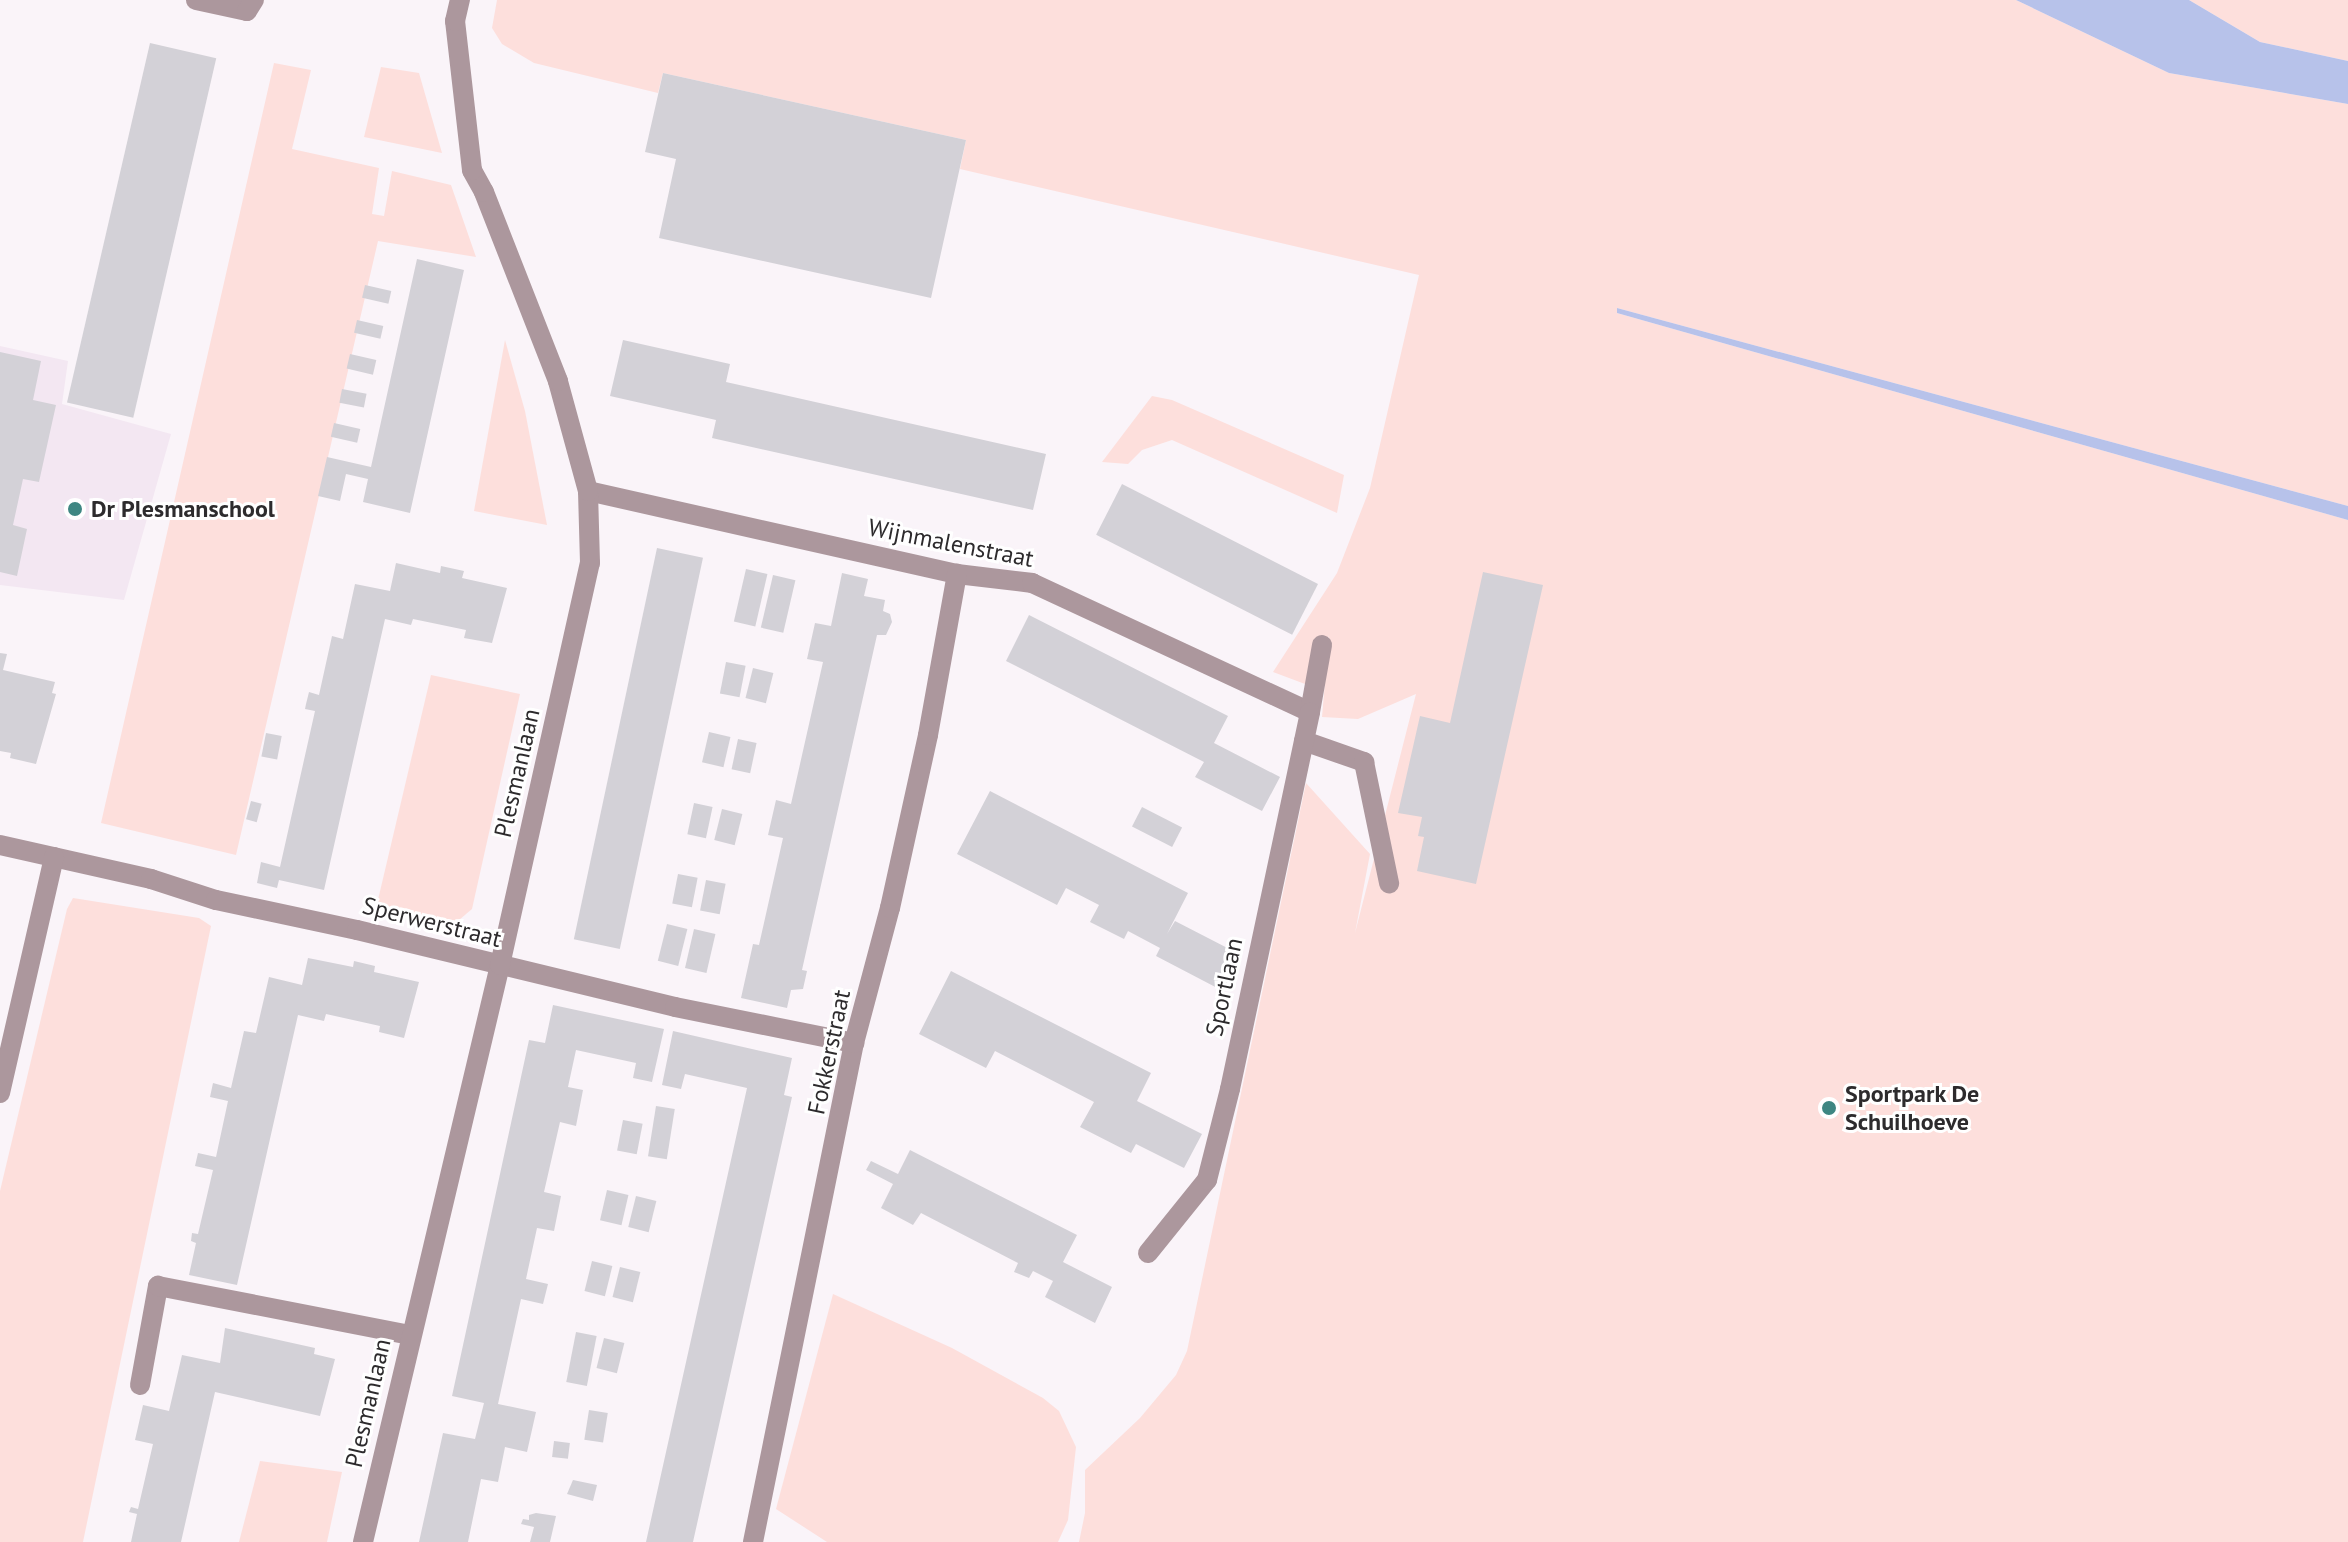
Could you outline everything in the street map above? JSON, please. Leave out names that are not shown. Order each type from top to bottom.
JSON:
[{"type":"street","points":[[196,0],[251,6]]},
{"type":"street","name":"Plesmanlaan","points":[[363,1542],[500,965],[590,563],[588,491],[558,381],[484,192],[472,170],[455,21],[460,0]]},
{"type":"street","name":"Wijnmalenstraat","points":[[588,491],[957,574],[1032,583],[1310,712]]},
{"type":"street","name":"Fokkerstraat","points":[[753,1542],[854,1043],[890,908],[928,735],[957,574]]},
{"type":"street","points":[[1310,712],[1322,645]]},
{"type":"street","name":"Sportlaan","points":[[1148,1253],[1207,1180],[1230,1089],[1310,712]]},
{"type":"street","points":[[1304,741],[1364,762],[1389,883]]},
{"type":"street","name":"Sperwerstraat","points":[[0,845],[151,879],[216,900],[357,930],[675,1007],[854,1043]]},
{"type":"street","points":[[0,1093],[54,857]]},
{"type":"street","points":[[140,1385],[158,1286],[411,1335]]},
{"type":"shaded area","points":[[497,0],[2016,0],[2169,73],[2348,104],[2348,506],[1617,308],[1617,313],[2348,520],[2348,1542],[1079,1542],[1085,1513],[1085,1470],[1140,1418],[1176,1375],[1187,1351],[1306,783],[1370,854],[1355,933],[1416,694],[1358,719],[1322,717],[1329,636],[1305,684],[1273,672],[1337,573],[1370,488],[1419,275],[960,169],[966,140],[663,73],[658,93],[534,63],[502,44],[492,28]]},
{"type":"shaded area","points":[[2189,0],[2348,0],[2348,61],[2260,42]]},
{"type":"shaded area","points":[[274,63],[311,70],[292,149],[379,168],[372,214],[384,216],[392,171],[451,185],[476,257],[378,241],[236,855],[101,823]]},
{"type":"shaded area","points":[[381,67],[419,73],[442,153],[364,137]]},
{"type":"shaded area","points":[[505,340],[525,411],[547,525],[474,511]]},
{"type":"shaded area","name":"Dr Plesmanschool","points":[[0,346],[68,361],[62,404],[171,434],[124,600],[0,585]]},
{"type":"shaded area","points":[[1152,396],[1172,400],[1344,475],[1337,513],[1172,440],[1142,450],[1128,464],[1102,462]]},
{"type":"shaded area","points":[[431,675],[520,694],[472,909],[459,920],[445,922],[377,904]]},
{"type":"shaded area","points":[[73,898],[199,918],[211,926],[83,1542],[0,1542],[0,1191],[67,909]]},
{"type":"shaded area","points":[[833,1294],[952,1348],[1043,1398],[1059,1411],[1076,1447],[1068,1520],[1058,1542],[827,1542],[776,1509]]},
{"type":"shaded area","points":[[260,1461],[342,1472],[327,1542],[239,1542]]},
{"type":"water","points":[[2016,0],[2189,0],[2260,42],[2348,61],[2348,104],[2169,73]]},
{"type":"water","points":[[1617,308],[2348,506],[2348,520],[1617,313]]},
{"type":"building","points":[[150,43],[216,58],[133,418],[67,403]]},
{"type":"building","points":[[663,73],[966,140],[931,298],[659,238],[676,159],[645,152]]},
{"type":"building","points":[[417,259],[464,270],[410,513],[363,502],[368,479],[346,474],[340,501],[318,496],[327,457],[371,467]]},
{"type":"building","points":[[365,285],[391,291],[388,304],[362,298]]},
{"type":"building","points":[[357,320],[383,326],[380,339],[354,333]]},
{"type":"building","points":[[623,340],[730,364],[726,382],[1046,454],[1033,510],[712,438],[716,420],[610,396]]},
{"type":"building","points":[[0,352],[41,361],[33,400],[56,405],[39,482],[23,479],[13,525],[27,529],[17,576],[0,572]]},
{"type":"building","points":[[350,354],[376,360],[373,375],[347,369]]},
{"type":"building","points":[[342,389],[367,394],[364,408],[339,403]]},
{"type":"building","points":[[334,423],[360,429],[357,443],[331,437]]},
{"type":"building","points":[[1122,484],[1318,584],[1292,635],[1096,535]]},
{"type":"building","points":[[657,548],[703,558],[620,949],[574,939]]},
{"type":"building","points":[[396,563],[440,573],[441,566],[464,571],[462,578],[507,588],[492,643],[464,638],[466,630],[413,619],[411,625],[385,619],[324,890],[279,880],[277,888],[257,883],[261,862],[280,867],[315,711],[305,709],[306,704],[309,692],[319,695],[332,636],[343,639],[355,584],[390,591]]},
{"type":"building","points":[[746,569],[767,574],[755,627],[734,622]]},
{"type":"building","points":[[1483,572],[1543,585],[1476,884],[1417,871],[1424,837],[1418,836],[1422,817],[1398,813],[1420,716],[1450,723]]},
{"type":"building","points":[[842,573],[868,579],[864,596],[885,600],[883,611],[890,614],[892,622],[886,635],[877,635],[802,970],[807,971],[803,989],[791,990],[787,1008],[741,998],[753,944],[759,945],[783,838],[768,835],[776,800],[791,804],[823,662],[807,659],[815,623],[831,626]]},
{"type":"building","points":[[773,575],[795,580],[783,633],[761,628]]},
{"type":"building","points":[[1029,615],[1228,716],[1214,743],[1280,777],[1262,811],[1195,777],[1204,762],[1006,661]]},
{"type":"building","points":[[0,653],[7,654],[3,670],[55,682],[52,693],[56,694],[36,764],[10,758],[11,753],[0,751]]},
{"type":"building","points":[[726,662],[746,666],[740,697],[720,693]]},
{"type":"building","points":[[753,668],[773,673],[766,703],[746,698]]},
{"type":"building","points":[[709,732],[730,737],[723,767],[702,762]]},
{"type":"building","points":[[266,733],[282,736],[277,760],[261,757]]},
{"type":"building","points":[[738,739],[757,743],[750,773],[732,769]]},
{"type":"building","points":[[990,791],[1188,893],[1167,934],[1175,921],[1241,955],[1223,991],[1156,956],[1160,948],[1128,931],[1124,939],[1090,922],[1099,905],[1066,888],[1057,905],[957,854]]},
{"type":"building","points":[[251,801],[262,804],[257,822],[246,819]]},
{"type":"building","points":[[694,803],[713,807],[706,838],[687,834]]},
{"type":"building","points":[[1142,807],[1182,827],[1172,847],[1132,827]]},
{"type":"building","points":[[722,809],[742,814],[735,845],[714,840]]},
{"type":"building","points":[[678,874],[698,878],[692,907],[672,903]]},
{"type":"building","points":[[706,880],[726,884],[720,914],[700,910]]},
{"type":"building","points":[[667,924],[687,929],[678,966],[658,961]]},
{"type":"building","points":[[694,929],[715,934],[706,973],[685,968]]},
{"type":"building","points":[[308,958],[353,967],[354,961],[375,966],[374,972],[419,982],[404,1038],[379,1032],[380,1026],[326,1014],[324,1021],[298,1015],[237,1285],[189,1275],[196,1243],[191,1241],[192,1233],[198,1234],[213,1170],[195,1166],[198,1153],[216,1157],[228,1101],[210,1097],[213,1083],[231,1088],[244,1031],[256,1033],[269,977],[302,985]]},
{"type":"building","points":[[951,971],[1151,1073],[1137,1101],[1202,1134],[1184,1168],[1136,1144],[1131,1153],[1080,1127],[1094,1102],[995,1051],[986,1068],[919,1034]]},
{"type":"building","points":[[553,1005],[664,1029],[652,1082],[633,1078],[636,1063],[576,1050],[568,1087],[583,1090],[576,1126],[560,1122],[544,1192],[561,1196],[554,1231],[537,1228],[526,1279],[548,1284],[543,1304],[521,1299],[498,1404],[536,1412],[527,1452],[505,1447],[498,1482],[481,1479],[468,1542],[419,1542],[443,1433],[475,1439],[484,1403],[452,1396],[529,1040],[545,1043]]},
{"type":"building","points":[[673,1031],[792,1058],[784,1095],[792,1097],[693,1542],[646,1542],[747,1088],[685,1074],[681,1089],[662,1085]]},
{"type":"building","points":[[656,1106],[675,1109],[667,1159],[648,1156]]},
{"type":"building","points":[[623,1120],[643,1124],[637,1154],[617,1150]]},
{"type":"building","points":[[910,1150],[1077,1235],[1063,1262],[1112,1287],[1095,1323],[1045,1297],[1053,1281],[1033,1271],[1029,1278],[1014,1272],[1018,1263],[921,1213],[913,1225],[881,1208],[893,1184],[866,1170],[871,1161],[898,1174]]},
{"type":"building","points":[[607,1190],[628,1195],[621,1225],[600,1220]]},
{"type":"building","points":[[636,1196],[656,1201],[649,1232],[628,1227]]},
{"type":"building","points":[[592,1261],[612,1266],[605,1296],[585,1291]]},
{"type":"building","points":[[620,1267],[640,1272],[633,1302],[613,1297]]},
{"type":"building","points":[[225,1328],[315,1348],[314,1354],[335,1359],[320,1416],[215,1392],[181,1542],[131,1542],[137,1514],[129,1512],[131,1507],[138,1509],[153,1444],[135,1440],[143,1405],[169,1411],[182,1355],[220,1363]]},
{"type":"building","points":[[576,1332],[597,1336],[587,1386],[566,1382]]},
{"type":"building","points":[[604,1338],[624,1343],[617,1373],[597,1368]]},
{"type":"building","points":[[589,1410],[608,1413],[603,1443],[584,1440]]},
{"type":"building","points":[[554,1441],[570,1443],[568,1459],[552,1457]]},
{"type":"building","points":[[573,1480],[597,1485],[593,1501],[567,1494]]},
{"type":"building","points":[[529,1515],[556,1516],[550,1542],[530,1542],[534,1527],[521,1524],[523,1519],[529,1520]]},
{"type":"place","name":"Dr Plesmanschool","points":[[75,509]]},
{"type":"place","name":"Sportpark De Schuilhoeve","points":[[1829,1108]]}]
